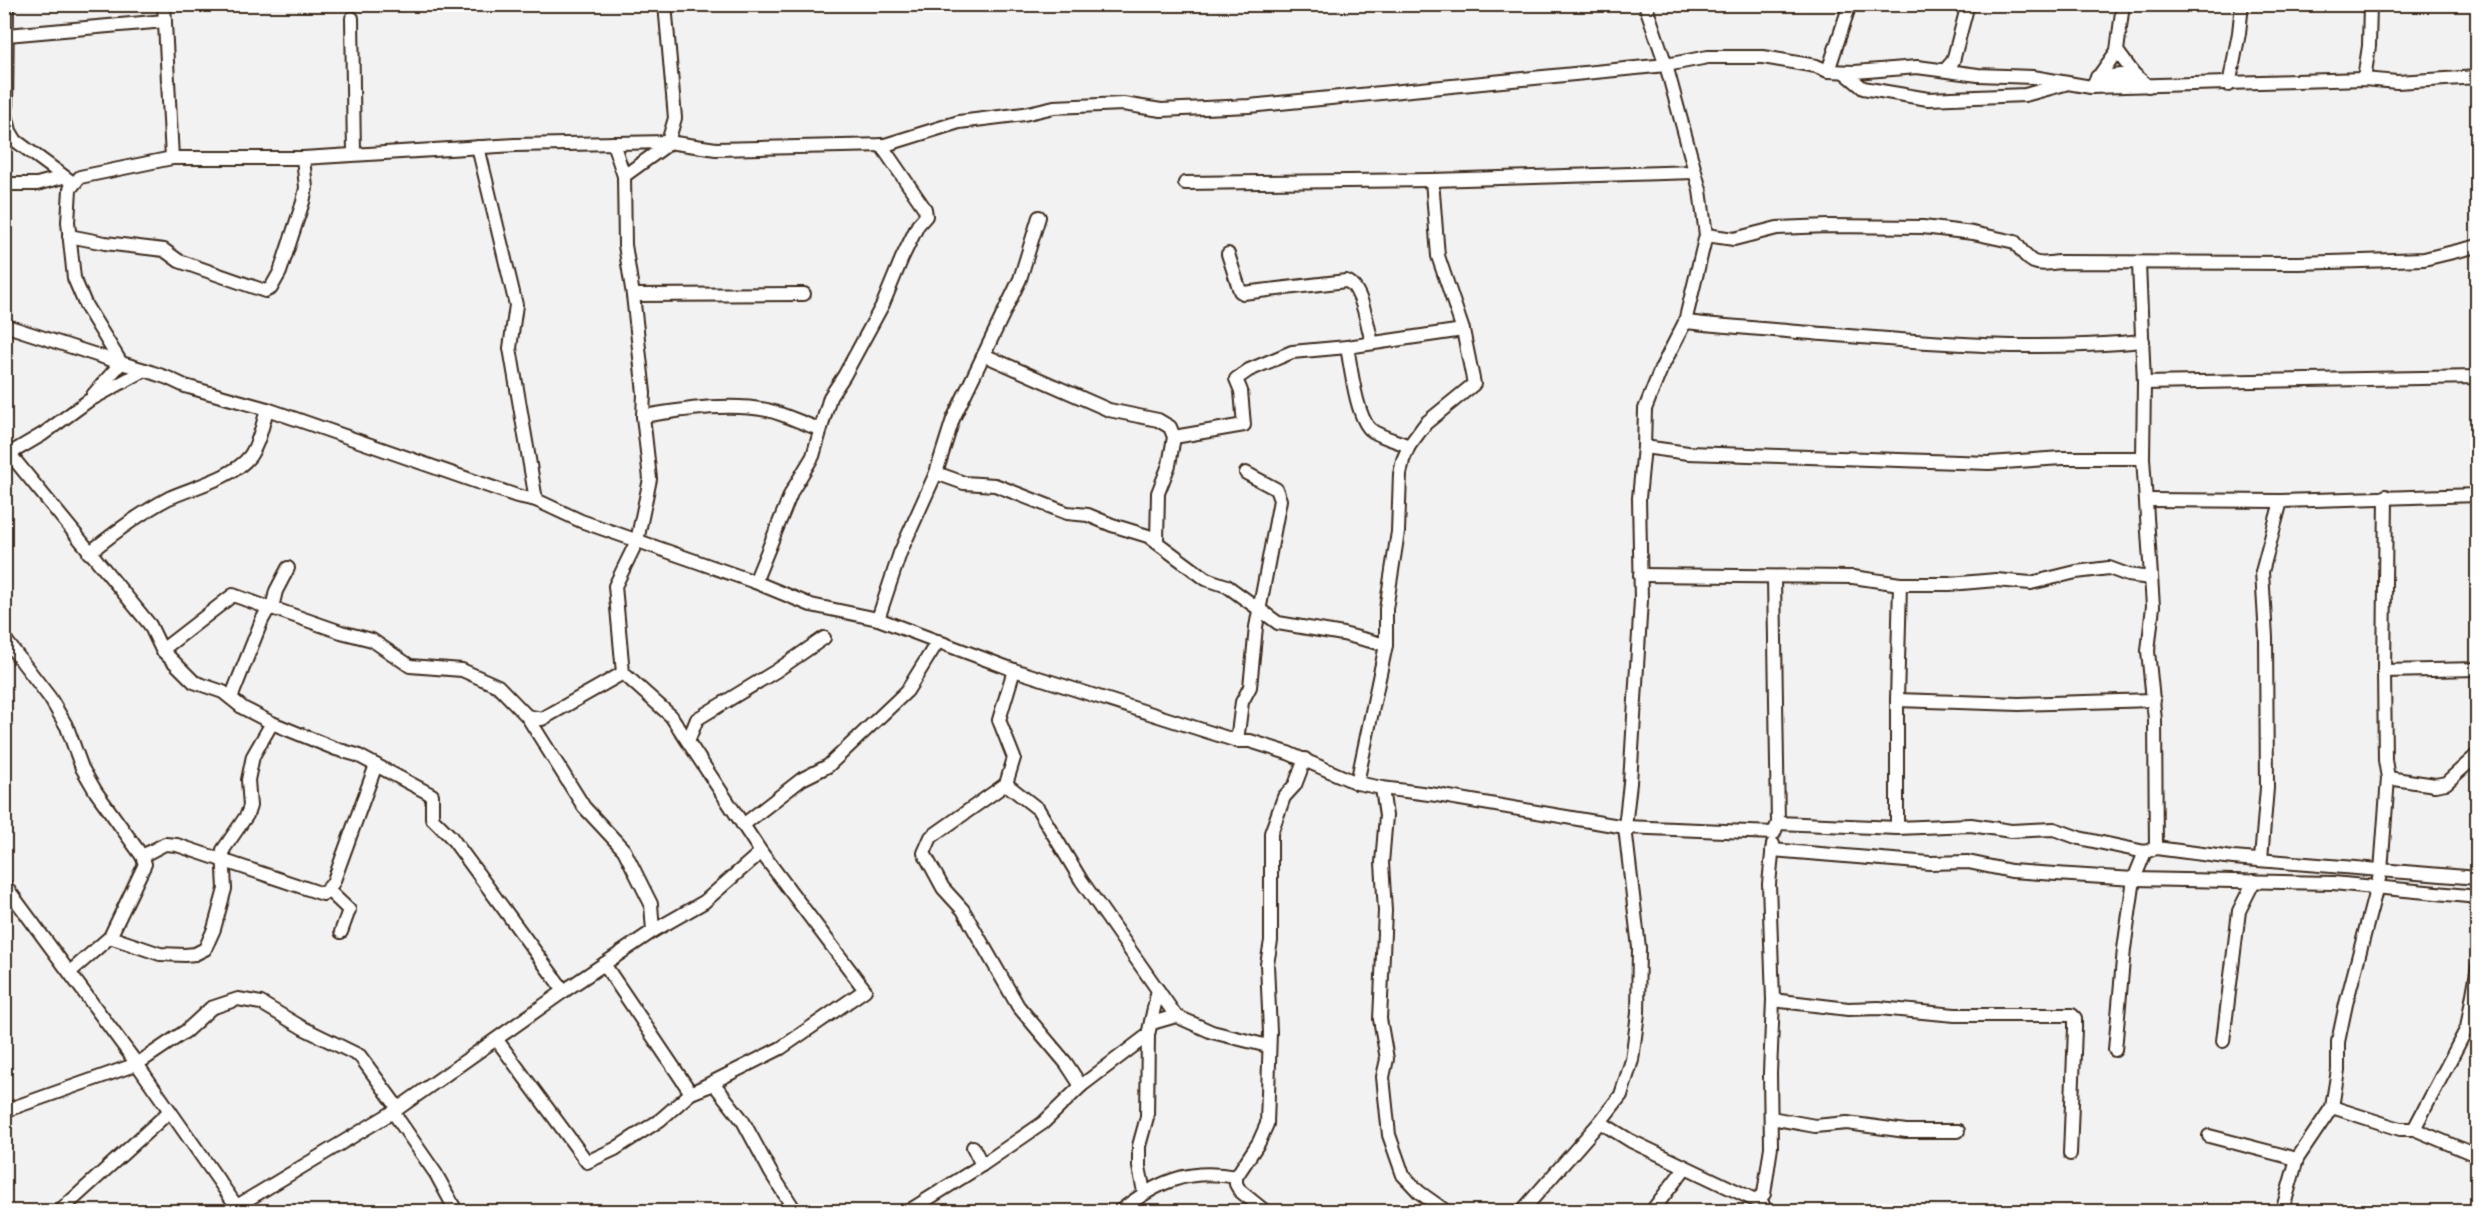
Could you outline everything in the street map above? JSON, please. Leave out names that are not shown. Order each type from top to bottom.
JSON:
[{"type":"street","points":[[8,4],[5,64],[6,114],[10,131],[16,141],[68,180],[70,189],[68,222],[74,278],[86,306],[121,363]]},
{"type":"street","points":[[164,4],[172,158]]},
{"type":"street","points":[[624,176],[669,142],[675,118],[665,4]]},
{"type":"street","points":[[1521,1212],[1621,1095],[1632,1060],[1638,1013],[1639,948],[1625,827],[1630,783],[1640,574],[1639,498],[1645,409],[1661,369],[1685,322],[1706,235],[1700,190],[1666,65],[1645,4]]},
{"type":"street","points":[[1828,71],[1850,4]]},
{"type":"street","points":[[1952,67],[1968,4]]},
{"type":"street","points":[[2094,82],[2117,51],[2123,4]]},
{"type":"street","points":[[2229,85],[2242,4]]},
{"type":"street","points":[[2364,79],[2369,46],[2370,4]]},
{"type":"street","points":[[352,18],[354,154]]},
{"type":"street","points":[[7,35],[165,21]]},
{"type":"street","points":[[2117,51],[2134,74],[2148,86]]},
{"type":"street","points":[[4,184],[37,184],[68,180],[172,158],[303,158],[478,147],[613,143],[669,142],[716,149],[881,145],[927,134],[959,122],[1024,114],[1054,107],[1123,104],[1161,110],[1249,106],[1666,65],[1708,57],[1763,57],[1816,66],[1828,71],[1952,67],[1978,75],[2033,77],[2069,83],[2094,82],[2148,86],[2364,79],[2397,82],[2474,79]]},
{"type":"street","points":[[1844,72],[1863,88],[1928,99],[2025,95],[2069,83]]},
{"type":"street","points":[[2094,82],[2134,74]]},
{"type":"street","points":[[604,964],[690,1093],[781,1048],[865,990],[761,852],[671,716],[623,673],[615,586],[637,541],[650,479],[643,416],[644,393],[625,245],[624,176],[613,143]]},
{"type":"street","points":[[755,582],[792,491],[813,456],[830,397],[883,304],[918,225],[926,216],[925,209],[881,145]]},
{"type":"street","points":[[478,147],[516,305],[510,348],[536,500]]},
{"type":"street","points":[[69,236],[164,250],[179,261],[265,291],[271,288],[280,273],[303,202],[306,188],[303,158]]},
{"type":"street","points":[[1185,183],[1432,180],[1695,172]]},
{"type":"street","points":[[1357,783],[1386,645],[1386,609],[1398,532],[1400,474],[1403,460],[1409,446],[1426,423],[1474,384],[1463,330],[1438,255],[1432,180]]},
{"type":"street","points":[[878,619],[900,553],[936,473],[953,419],[1020,279],[1039,217]]},
{"type":"street","points":[[1706,235],[1734,239],[1778,228],[1923,227],[1973,233],[2015,242],[2027,259],[2038,265],[2059,262],[2299,264],[2424,259],[2478,246]]},
{"type":"street","points":[[1228,254],[1240,291],[1243,293],[1352,282],[1356,286],[1372,343]]},
{"type":"street","points":[[2115,1050],[2124,948],[2134,879],[2150,850],[2154,700],[2148,651],[2153,606],[2143,458],[2144,383],[2139,264]]},
{"type":"street","points":[[633,295],[804,294]]},
{"type":"street","points":[[1685,322],[1909,342],[1998,347],[2073,347],[2143,341]]},
{"type":"street","points":[[4,325],[145,370],[184,386],[267,409],[517,496],[536,500],[580,521],[755,582],[812,605],[878,619],[1014,670],[1237,741],[1250,741],[1305,759],[1357,783],[1625,827],[1897,828],[1971,825],[2011,831],[2054,829],[2079,838],[2150,850],[2478,878]]},
{"type":"street","points":[[1174,437],[1245,425],[1241,391],[1236,379],[1249,370],[1292,352],[1347,347],[1463,330]]},
{"type":"street","points":[[1347,347],[1354,385],[1365,422],[1372,431],[1409,446]]},
{"type":"street","points":[[984,355],[1109,410],[1158,420],[1170,427],[1174,437],[1169,465],[1158,493],[1157,541]]},
{"type":"street","points":[[88,401],[121,363]]},
{"type":"street","points":[[145,370],[88,401],[43,434],[7,455],[150,625],[162,650],[194,682],[223,692],[272,723],[357,755],[432,795],[432,818],[452,837],[564,991]]},
{"type":"street","points":[[2144,383],[2478,376]]},
{"type":"street","points":[[643,416],[712,406],[755,409],[819,429]]},
{"type":"street","points":[[89,553],[127,523],[169,498],[208,483],[241,464],[253,451],[267,409]]},
{"type":"street","points":[[1644,447],[1688,453],[1989,463],[2062,458],[2143,458]]},
{"type":"street","points":[[936,473],[964,483],[995,485],[1067,513],[1088,515],[1157,541],[1206,579],[1227,586],[1278,623],[1343,634],[1386,645]]},
{"type":"street","points":[[1237,741],[1242,702],[1250,687],[1259,608],[1280,494],[1276,489],[1246,473]]},
{"type":"street","points":[[2147,500],[2281,501],[2386,496],[2478,495]]},
{"type":"street","points":[[2282,1212],[2296,1159],[2332,1107],[2338,1070],[2338,1042],[2381,871],[2388,778],[2385,760],[2384,671],[2386,496]]},
{"type":"street","points":[[2261,859],[2267,788],[2266,637],[2262,572],[2281,501]]},
{"type":"street","points":[[231,698],[249,650],[271,608],[276,591],[288,568]]},
{"type":"street","points":[[1640,574],[1853,578],[1900,584],[1950,584],[1996,580],[2031,583],[2076,572],[2109,568],[2128,575],[2150,578]]},
{"type":"street","points":[[1600,1122],[1685,1168],[1755,1200],[1760,1198],[1767,1187],[1773,1000],[1769,884],[1776,828],[1774,578]]},
{"type":"street","points":[[1897,828],[1896,700],[1900,584]]},
{"type":"street","points":[[162,650],[233,595],[340,632],[372,639],[410,666],[462,670],[498,686],[527,716],[584,807],[624,850],[651,904],[653,931]]},
{"type":"street","points":[[4,638],[50,698],[67,727],[82,768],[96,792],[142,856],[145,864],[110,937],[70,972]]},
{"type":"street","points":[[688,741],[697,719],[776,671],[824,638]]},
{"type":"street","points":[[743,825],[802,779],[828,766],[908,691],[938,641]]},
{"type":"street","points":[[2384,671],[2478,669]]},
{"type":"street","points":[[1014,670],[999,720],[1014,758],[1006,784],[931,837],[924,853],[943,888],[963,910],[1018,1006],[1066,1063],[1081,1086]]},
{"type":"street","points":[[527,716],[542,719],[623,673]]},
{"type":"street","points":[[1896,700],[2019,704],[2154,700]]},
{"type":"street","points":[[671,716],[697,719]]},
{"type":"street","points":[[110,937],[160,954],[195,954],[205,949],[214,929],[225,889],[223,850],[247,815],[250,806],[248,780],[253,756],[272,723]]},
{"type":"street","points":[[2388,778],[2435,785],[2446,783],[2478,754]]},
{"type":"street","points":[[1266,1212],[1240,1191],[1236,1184],[1236,1177],[1259,1142],[1267,1124],[1270,1077],[1268,1046],[1270,1002],[1267,964],[1271,940],[1271,833],[1284,797],[1295,784],[1305,759]]},
{"type":"street","points":[[142,856],[165,844],[177,845],[323,894],[328,890],[376,765]]},
{"type":"street","points":[[1006,784],[1038,809],[1081,880],[1176,1016],[1212,1032],[1268,1046]]},
{"type":"street","points":[[1382,788],[1386,816],[1382,863],[1385,911],[1380,1018],[1387,1059],[1383,1077],[1389,1136],[1403,1175],[1419,1192],[1447,1212]]},
{"type":"street","points":[[1772,850],[1930,863],[1968,862],[2011,871],[2134,879],[2333,883],[2478,897]]},
{"type":"street","points":[[4,884],[137,1064],[239,1209],[396,1110],[653,931],[704,902],[761,852]]},
{"type":"street","points":[[2223,1041],[2234,969],[2239,911],[2254,881]]},
{"type":"street","points":[[328,890],[349,910],[341,932]]},
{"type":"street","points":[[2414,1129],[2467,1028],[2478,966]]},
{"type":"street","points":[[1144,1192],[1139,1167],[1139,1146],[1147,1117],[1150,1029],[1158,990]]},
{"type":"street","points":[[4,1111],[137,1064],[186,1031],[211,1008],[231,1001],[250,999],[360,1056],[436,1174],[454,1211]]},
{"type":"street","points":[[1773,1000],[1848,1009],[1879,1008],[1954,1015],[2072,1016],[2075,1018],[2075,1028],[2070,1154]]},
{"type":"street","points":[[907,1212],[1043,1123],[1081,1086],[1150,1029],[1176,1016]]},
{"type":"street","points":[[497,1040],[586,1162],[615,1149],[660,1120],[691,1093],[714,1084],[743,1121],[771,1173],[796,1212]]},
{"type":"street","points":[[2332,1107],[2400,1129],[2414,1129],[2478,1156]]},
{"type":"street","points":[[59,1212],[170,1111]]},
{"type":"street","points":[[1771,1118],[1815,1126],[1847,1123],[1906,1131],[1958,1131]]},
{"type":"street","points":[[2209,1136],[2296,1159]]},
{"type":"street","points":[[974,1147],[982,1165]]},
{"type":"street","points":[[1651,1212],[1685,1168]]},
{"type":"street","points":[[1119,1212],[1144,1192],[1162,1183],[1201,1173],[1236,1177]]},
{"type":"street","points":[[1760,1198],[1766,1212]]}]
